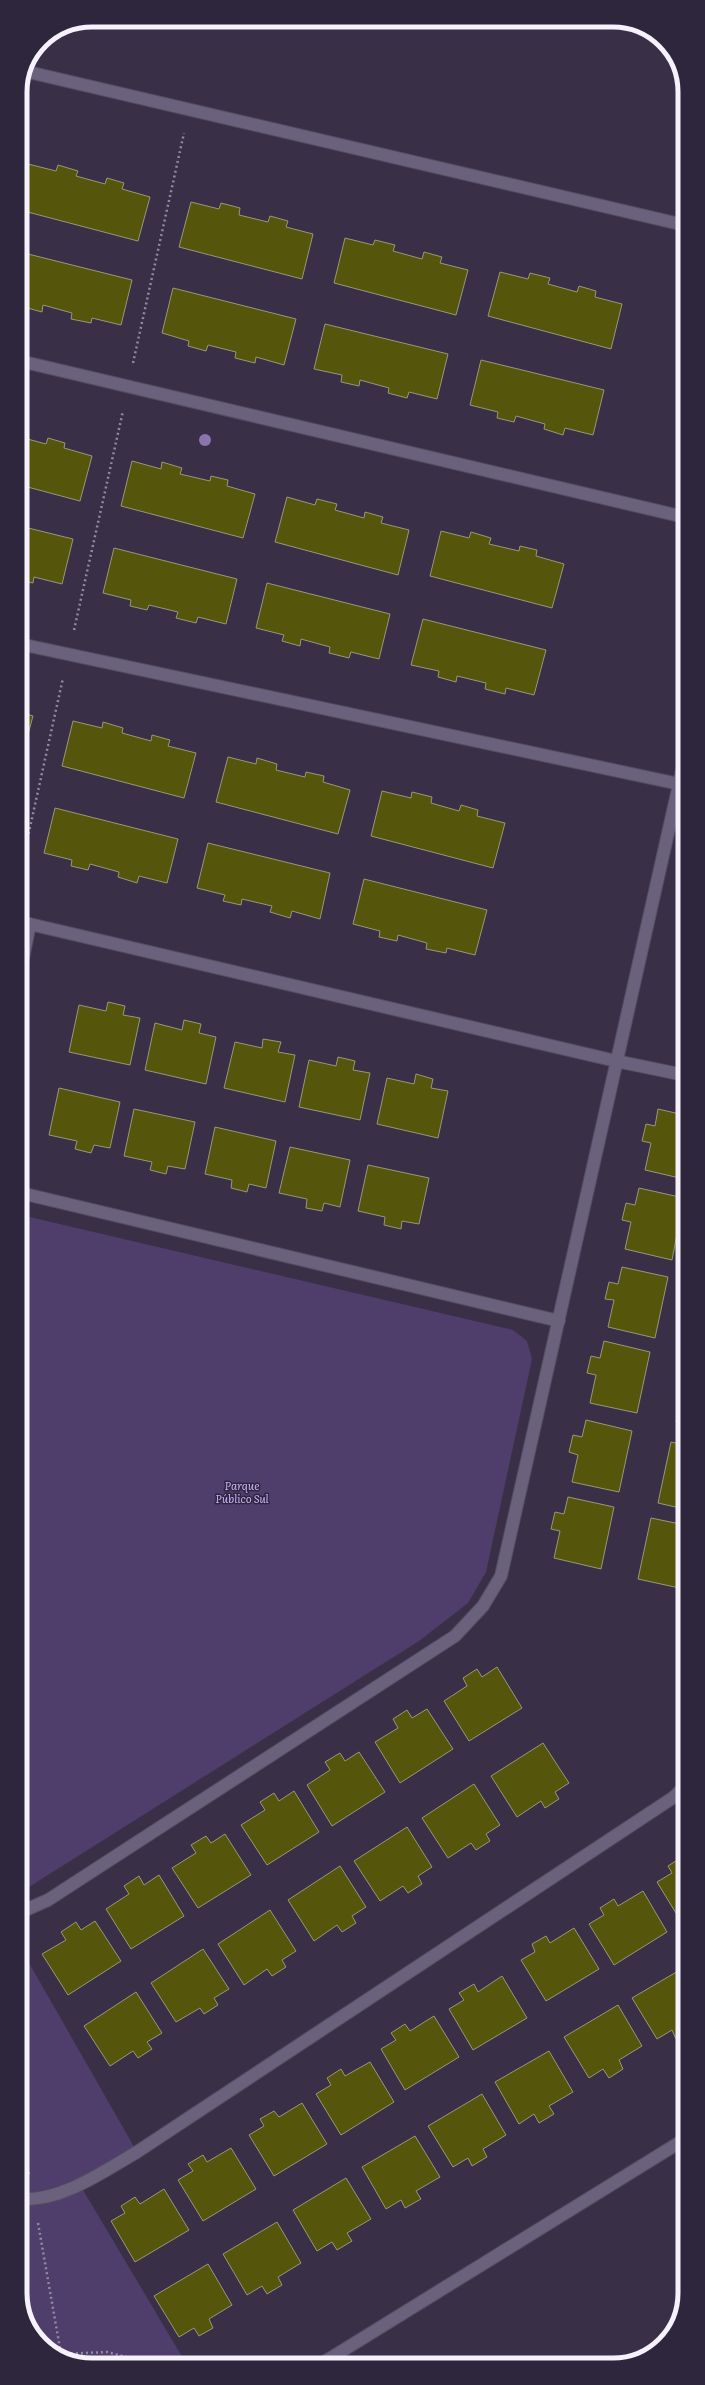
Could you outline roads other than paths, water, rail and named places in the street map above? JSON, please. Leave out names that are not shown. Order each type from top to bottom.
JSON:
[{"type":"street","points":[[30,72],[678,224]]},
{"type":"street","points":[[27,363],[678,516]]},
{"type":"street","points":[[27,645],[678,784]]},
{"type":"street","points":[[27,1909],[48,1900],[455,1636],[483,1606],[501,1576],[678,788]]},
{"type":"street","points":[[27,923],[616,1061],[678,1074]]},
{"type":"street","points":[[27,1194],[559,1321]]},
{"type":"street","points":[[28,2200],[80,2185],[137,2152],[678,1793]]},
{"type":"street","points":[[331,2358],[678,2143]]},
{"type":"park label","name":"Parque Público Sul","points":[[242,1492]]}]
